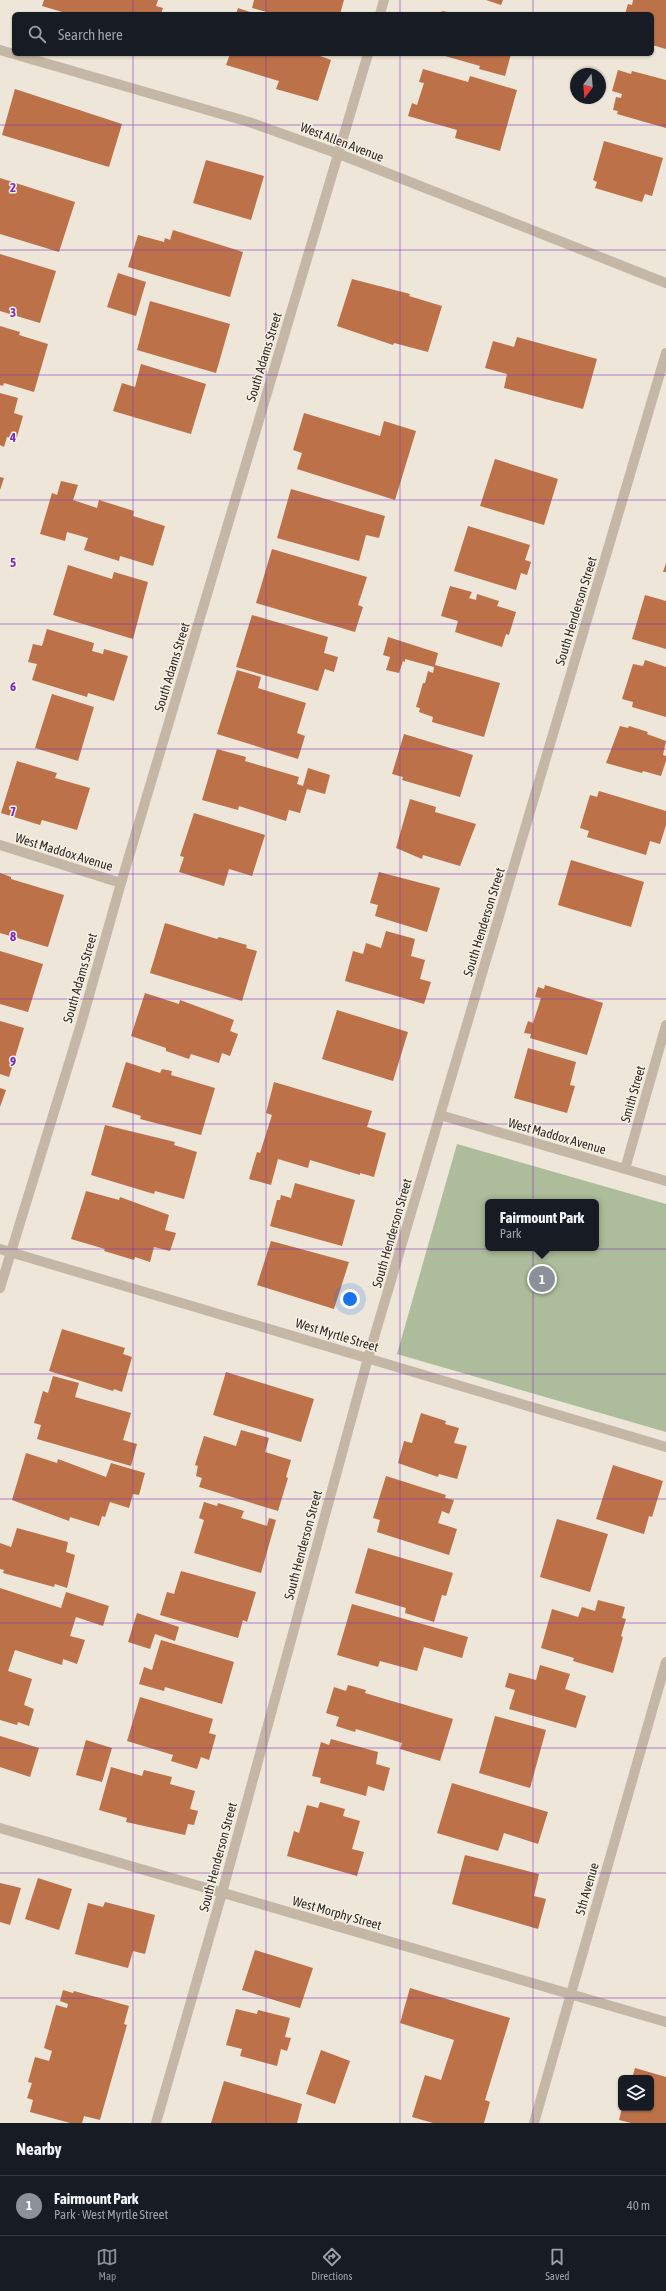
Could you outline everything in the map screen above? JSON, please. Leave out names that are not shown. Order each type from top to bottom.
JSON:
[{"type":"street","points":[[381,12],[384,0]]},
{"type":"street","name":"West Allen Avenue","points":[[0,50],[12,53]]},
{"type":"street","name":"West Allen Avenue","points":[[21,56],[249,122],[339,154],[666,283]]},
{"type":"street","name":"South Adams Street","points":[[0,1288],[81,1024],[121,883],[367,56]]},
{"type":"street","name":"South Henderson Street","points":[[156,2123],[222,1893],[368,1358],[666,353]]},
{"type":"street","name":"West Maddox Avenue","points":[[0,846],[121,883]]},
{"type":"street","name":"Smith Street","points":[[625,1170],[666,1025]]},
{"type":"street","name":"West Maddox Avenue","points":[[440,1115],[666,1182]]},
{"type":"street","name":"West Myrtle Street","points":[[0,1249],[666,1447]]},
{"type":"street","name":"5th Avenue","points":[[534,2123],[666,1662]]},
{"type":"street","name":"West Morphy Street","points":[[0,1828],[666,2022]]},
{"type":"green space","points":[[457,1144],[666,1204],[666,1432],[397,1354]]},
{"type":"building","points":[[44,0],[158,0],[156,6],[163,8],[162,12],[62,12],[42,6]]},
{"type":"building","points":[[254,0],[344,0],[341,12],[267,12],[252,8]]},
{"type":"building","points":[[486,0],[503,0],[501,5]]},
{"type":"building","points":[[633,0],[666,0],[666,49],[654,46],[654,12],[626,12],[628,4],[632,5]]},
{"type":"building","points":[[238,8],[250,12],[237,12]]},
{"type":"building","points":[[229,56],[320,56],[331,60],[318,101],[276,89],[279,81],[226,65]]},
{"type":"building","points":[[445,56],[510,56],[505,76],[479,69],[480,66]]},
{"type":"building","points":[[423,69],[468,82],[470,76],[517,90],[500,151],[455,138],[457,130],[408,116],[412,103],[417,105],[424,83],[419,82]]},
{"type":"building","points":[[618,70],[631,74],[632,71],[666,80],[666,128],[617,114],[618,111],[613,110],[616,97],[621,98],[622,94],[612,91]]},
{"type":"building","points":[[15,89],[122,124],[109,167],[2,135]]},
{"type":"building","points":[[604,141],[663,158],[652,196],[645,194],[642,202],[595,188],[597,182],[593,180]]},
{"type":"building","points":[[206,160],[264,176],[251,220],[193,203]]},
{"type":"building","points":[[0,178],[75,202],[59,252],[0,234]]},
{"type":"building","points":[[173,230],[243,252],[230,297],[128,267],[138,235],[164,242],[165,238],[170,240]]},
{"type":"building","points":[[0,254],[56,271],[40,323],[0,311]]},
{"type":"building","points":[[118,273],[146,282],[136,316],[107,307]]},
{"type":"building","points":[[352,279],[410,294],[409,296],[442,306],[428,352],[394,343],[393,345],[337,326]]},
{"type":"building","points":[[150,301],[230,324],[216,373],[137,350]]},
{"type":"building","points":[[0,326],[20,332],[19,335],[48,344],[34,392],[4,383],[3,386],[0,385]]},
{"type":"building","points":[[517,337],[597,359],[583,409],[504,388],[507,374],[485,368],[493,341],[514,347]]},
{"type":"building","points":[[141,364],[206,384],[191,434],[113,411],[122,383],[135,387]]},
{"type":"building","points":[[0,393],[18,398],[14,413],[23,416],[16,440],[7,437],[4,447],[0,445]]},
{"type":"building","points":[[304,413],[380,436],[384,421],[416,431],[395,500],[297,469],[302,453],[293,450]]},
{"type":"building","points":[[495,459],[558,479],[544,525],[480,506]]},
{"type":"building","points":[[0,477],[4,478],[0,490]]},
{"type":"building","points":[[61,481],[78,485],[73,500],[97,508],[99,500],[134,511],[133,516],[165,526],[153,566],[120,556],[119,561],[84,550],[88,538],[67,532],[65,541],[40,534],[52,493],[57,495]]},
{"type":"building","points":[[291,489],[385,516],[379,538],[366,535],[359,561],[277,538]]},
{"type":"building","points":[[468,526],[530,545],[525,560],[531,562],[527,575],[521,573],[516,590],[454,571]]},
{"type":"building","points":[[272,549],[367,577],[358,605],[363,607],[355,632],[256,603]]},
{"type":"building","points":[[666,563],[666,572],[663,572]]},
{"type":"building","points":[[68,565],[112,579],[114,572],[148,582],[133,639],[53,615]]},
{"type":"building","points":[[450,586],[472,592],[469,598],[476,600],[477,594],[499,601],[497,606],[516,612],[509,635],[506,634],[502,647],[455,632],[458,621],[441,616]]},
{"type":"building","points":[[645,595],[666,601],[666,649],[632,639]]},
{"type":"building","points":[[252,615],[328,637],[324,653],[338,657],[334,672],[325,669],[318,691],[236,667]]},
{"type":"building","points":[[47,629],[94,643],[92,651],[103,654],[104,649],[128,656],[114,701],[88,693],[87,697],[32,680],[37,664],[28,662],[33,644],[42,646]]},
{"type":"building","points":[[388,637],[438,653],[435,665],[500,683],[484,737],[432,722],[433,717],[419,712],[420,708],[416,707],[423,683],[425,683],[428,671],[433,673],[434,667],[405,659],[399,673],[386,670],[390,657],[383,655]]},
{"type":"building","points":[[645,660],[666,667],[666,717],[632,707],[633,702],[622,699],[633,664],[643,666]]},
{"type":"building","points":[[237,670],[261,677],[258,688],[306,703],[297,733],[305,736],[298,759],[217,734]]},
{"type":"building","points":[[52,694],[94,707],[78,761],[35,748]]},
{"type":"building","points":[[620,726],[628,728],[629,726],[648,732],[647,734],[666,741],[663,755],[666,756],[666,761],[661,776],[643,771],[642,773],[606,763]]},
{"type":"building","points":[[404,734],[473,755],[460,797],[402,780],[403,777],[392,774]]},
{"type":"building","points":[[217,749],[246,757],[245,761],[299,777],[297,784],[303,786],[308,768],[330,775],[325,794],[307,789],[300,813],[289,810],[286,821],[239,806],[238,810],[202,800]]},
{"type":"building","points":[[17,761],[57,773],[55,778],[90,788],[77,830],[42,820],[40,825],[1,813]]},
{"type":"building","points":[[599,791],[666,811],[666,825],[660,844],[650,841],[646,855],[587,837],[589,831],[580,828],[590,795],[597,797]]},
{"type":"building","points":[[410,799],[436,807],[435,812],[476,824],[460,866],[423,855],[422,859],[396,848]]},
{"type":"building","points":[[194,813],[265,835],[252,876],[229,869],[224,886],[179,872],[184,857],[180,856]]},
{"type":"building","points":[[571,860],[644,882],[631,927],[558,905]]},
{"type":"building","points":[[379,872],[440,888],[427,932],[375,916],[378,905],[370,903]]},
{"type":"building","points":[[0,873],[11,877],[11,879],[64,895],[48,947],[0,933]]},
{"type":"building","points":[[165,923],[217,939],[219,937],[247,945],[246,948],[257,951],[242,1001],[150,973]]},
{"type":"building","points":[[386,931],[415,939],[411,956],[425,960],[420,979],[431,982],[424,1004],[345,981],[353,951],[363,954],[366,943],[381,948]]},
{"type":"building","points":[[0,951],[43,964],[28,1012],[0,1004]]},
{"type":"building","points":[[545,985],[603,1003],[587,1055],[530,1038],[531,1034],[524,1033],[528,1021],[533,1023],[541,998],[535,997],[538,987],[544,989]]},
{"type":"building","points":[[145,993],[179,1004],[180,1000],[234,1020],[230,1031],[238,1034],[230,1056],[222,1053],[219,1063],[191,1054],[189,1059],[166,1051],[166,1048],[131,1036]]},
{"type":"building","points":[[337,1010],[408,1032],[393,1081],[322,1059]]},
{"type":"building","points":[[0,1021],[24,1028],[9,1077],[0,1074]]},
{"type":"building","points":[[528,1048],[576,1062],[570,1085],[575,1086],[567,1113],[514,1098]]},
{"type":"building","points":[[126,1062],[160,1073],[162,1069],[172,1071],[171,1075],[215,1088],[201,1135],[140,1119],[141,1116],[112,1107]]},
{"type":"building","points":[[274,1082],[372,1111],[367,1127],[386,1133],[374,1177],[360,1173],[360,1175],[310,1160],[308,1168],[278,1159],[271,1185],[249,1179],[257,1152],[260,1153],[272,1115],[266,1113]]},
{"type":"building","points":[[0,1088],[6,1090],[0,1107]]},
{"type":"building","points":[[105,1125],[175,1142],[174,1145],[197,1152],[184,1199],[155,1191],[154,1194],[91,1175]]},
{"type":"building","points":[[295,1183],[355,1200],[342,1246],[270,1226],[277,1200],[280,1200],[281,1195],[291,1198]]},
{"type":"building","points":[[86,1191],[119,1200],[120,1197],[169,1215],[165,1230],[176,1233],[170,1251],[154,1247],[150,1262],[135,1257],[134,1260],[104,1251],[105,1249],[71,1239]]},
{"type":"building","points":[[271,1241],[349,1262],[334,1309],[257,1285]]},
{"type":"building","points":[[62,1329],[125,1348],[123,1354],[132,1357],[122,1392],[114,1389],[113,1391],[49,1371]]},
{"type":"building","points":[[226,1372],[314,1399],[301,1442],[213,1415]]},
{"type":"building","points":[[53,1376],[79,1383],[75,1397],[131,1413],[123,1440],[137,1444],[131,1466],[37,1439],[41,1425],[34,1423],[43,1391],[48,1393]]},
{"type":"building","points":[[421,1413],[446,1421],[445,1424],[459,1428],[454,1443],[467,1446],[457,1479],[439,1474],[438,1477],[398,1463],[404,1441],[412,1443]]},
{"type":"building","points":[[241,1430],[269,1438],[265,1452],[291,1460],[286,1477],[288,1478],[278,1511],[199,1487],[202,1478],[196,1476],[198,1466],[195,1465],[204,1436],[236,1446]]},
{"type":"building","points":[[26,1453],[57,1463],[58,1459],[106,1477],[111,1463],[145,1473],[139,1495],[133,1494],[129,1508],[110,1502],[105,1517],[102,1516],[99,1526],[70,1517],[69,1521],[12,1500]]},
{"type":"building","points":[[613,1465],[663,1481],[652,1517],[649,1516],[644,1534],[596,1519]]},
{"type":"building","points":[[386,1476],[446,1495],[445,1498],[454,1500],[449,1514],[442,1511],[438,1523],[457,1529],[449,1555],[377,1532],[380,1520],[373,1518]]},
{"type":"building","points":[[204,1502],[217,1506],[218,1503],[244,1511],[241,1518],[267,1526],[269,1518],[276,1520],[261,1573],[194,1553],[204,1520],[199,1518]]},
{"type":"building","points":[[557,1519],[608,1534],[590,1592],[540,1577]]},
{"type":"building","points":[[17,1528],[68,1542],[66,1552],[75,1555],[67,1588],[55,1584],[54,1587],[3,1573],[4,1570],[0,1569],[0,1543],[11,1547]]},
{"type":"building","points":[[368,1548],[453,1573],[446,1596],[442,1595],[434,1622],[405,1613],[406,1608],[355,1593]]},
{"type":"building","points":[[181,1571],[256,1592],[247,1622],[243,1620],[238,1638],[160,1615],[167,1592],[174,1594]]},
{"type":"building","points":[[0,1588],[61,1608],[66,1592],[109,1606],[103,1626],[76,1617],[70,1636],[85,1640],[77,1664],[63,1659],[62,1665],[15,1650],[8,1671],[32,1679],[24,1705],[34,1709],[29,1726],[18,1722],[17,1725],[0,1720]]},
{"type":"building","points":[[598,1600],[625,1607],[622,1618],[626,1619],[621,1636],[623,1637],[613,1673],[573,1661],[574,1658],[541,1648],[552,1609],[578,1617],[582,1607],[595,1611]]},
{"type":"building","points":[[352,1604],[468,1637],[462,1658],[424,1647],[417,1671],[380,1661],[378,1667],[337,1655]]},
{"type":"building","points":[[137,1613],[179,1627],[175,1641],[155,1634],[150,1649],[128,1642]]},
{"type":"building","points":[[161,1640],[234,1662],[222,1704],[165,1687],[164,1691],[139,1684],[144,1667],[152,1670]]},
{"type":"building","points":[[540,1665],[570,1674],[565,1689],[586,1696],[576,1728],[509,1709],[515,1690],[505,1687],[509,1673],[536,1680]]},
{"type":"building","points":[[348,1685],[366,1690],[365,1693],[453,1719],[440,1761],[400,1749],[402,1743],[356,1729],[355,1732],[336,1726],[339,1717],[326,1713],[334,1687],[346,1691]]},
{"type":"building","points":[[140,1697],[213,1719],[209,1733],[216,1735],[209,1760],[201,1757],[197,1769],[171,1761],[173,1755],[127,1741]]},
{"type":"building","points":[[495,1716],[546,1730],[530,1788],[479,1773]]},
{"type":"building","points":[[0,1736],[39,1748],[30,1777],[0,1767]]},
{"type":"building","points":[[331,1739],[378,1752],[376,1764],[390,1768],[384,1791],[368,1786],[366,1796],[320,1783],[321,1778],[312,1776],[321,1742],[329,1745]]},
{"type":"building","points":[[86,1740],[112,1748],[102,1782],[76,1775]]},
{"type":"building","points":[[111,1767],[142,1776],[144,1770],[172,1777],[170,1784],[195,1791],[190,1809],[198,1811],[194,1825],[188,1824],[185,1835],[126,1822],[127,1818],[99,1810]]},
{"type":"building","points":[[452,1783],[548,1812],[538,1844],[504,1833],[498,1851],[437,1833]]},
{"type":"building","points":[[320,1802],[345,1809],[343,1816],[360,1821],[352,1849],[364,1852],[357,1876],[287,1856],[294,1831],[299,1833],[307,1805],[318,1808]]},
{"type":"building","points":[[465,1855],[539,1874],[534,1896],[546,1899],[538,1929],[452,1904]]},
{"type":"building","points":[[38,1878],[72,1889],[59,1930],[25,1919]]},
{"type":"building","points":[[0,1883],[21,1888],[10,1925],[0,1922]]},
{"type":"building","points":[[105,1902],[155,1915],[145,1954],[133,1951],[128,1968],[75,1954],[88,1903],[103,1907]]},
{"type":"building","points":[[255,1950],[313,1968],[300,2008],[242,1990]]},
{"type":"building","points":[[410,1988],[510,2018],[485,2100],[490,2102],[484,2123],[433,2123],[412,2117],[425,2075],[441,2080],[454,2040],[400,2023]]},
{"type":"building","points":[[63,1990],[73,1993],[74,1991],[129,2006],[124,2024],[127,2025],[100,2120],[84,2116],[82,2123],[70,2123],[30,2112],[33,2100],[27,2098],[32,2083],[28,2082],[35,2057],[49,2061],[52,2051],[44,2048],[56,2005],[67,2008],[68,2004],[60,2001]]},
{"type":"building","points":[[236,2009],[257,2014],[258,2010],[290,2018],[285,2037],[291,2038],[287,2051],[281,2049],[277,2066],[240,2056],[242,2049],[226,2045]]},
{"type":"building","points":[[321,2050],[350,2061],[335,2104],[306,2094]]},
{"type":"building","points":[[635,2068],[666,2077],[666,2123],[631,2123],[619,2120],[621,2111],[654,2111],[654,2075],[633,2075]]},
{"type":"building","points":[[224,2081],[302,2104],[297,2123],[211,2123]]},
{"type":"place","name":"Fairmount Park","points":[[542,1279]]}]
